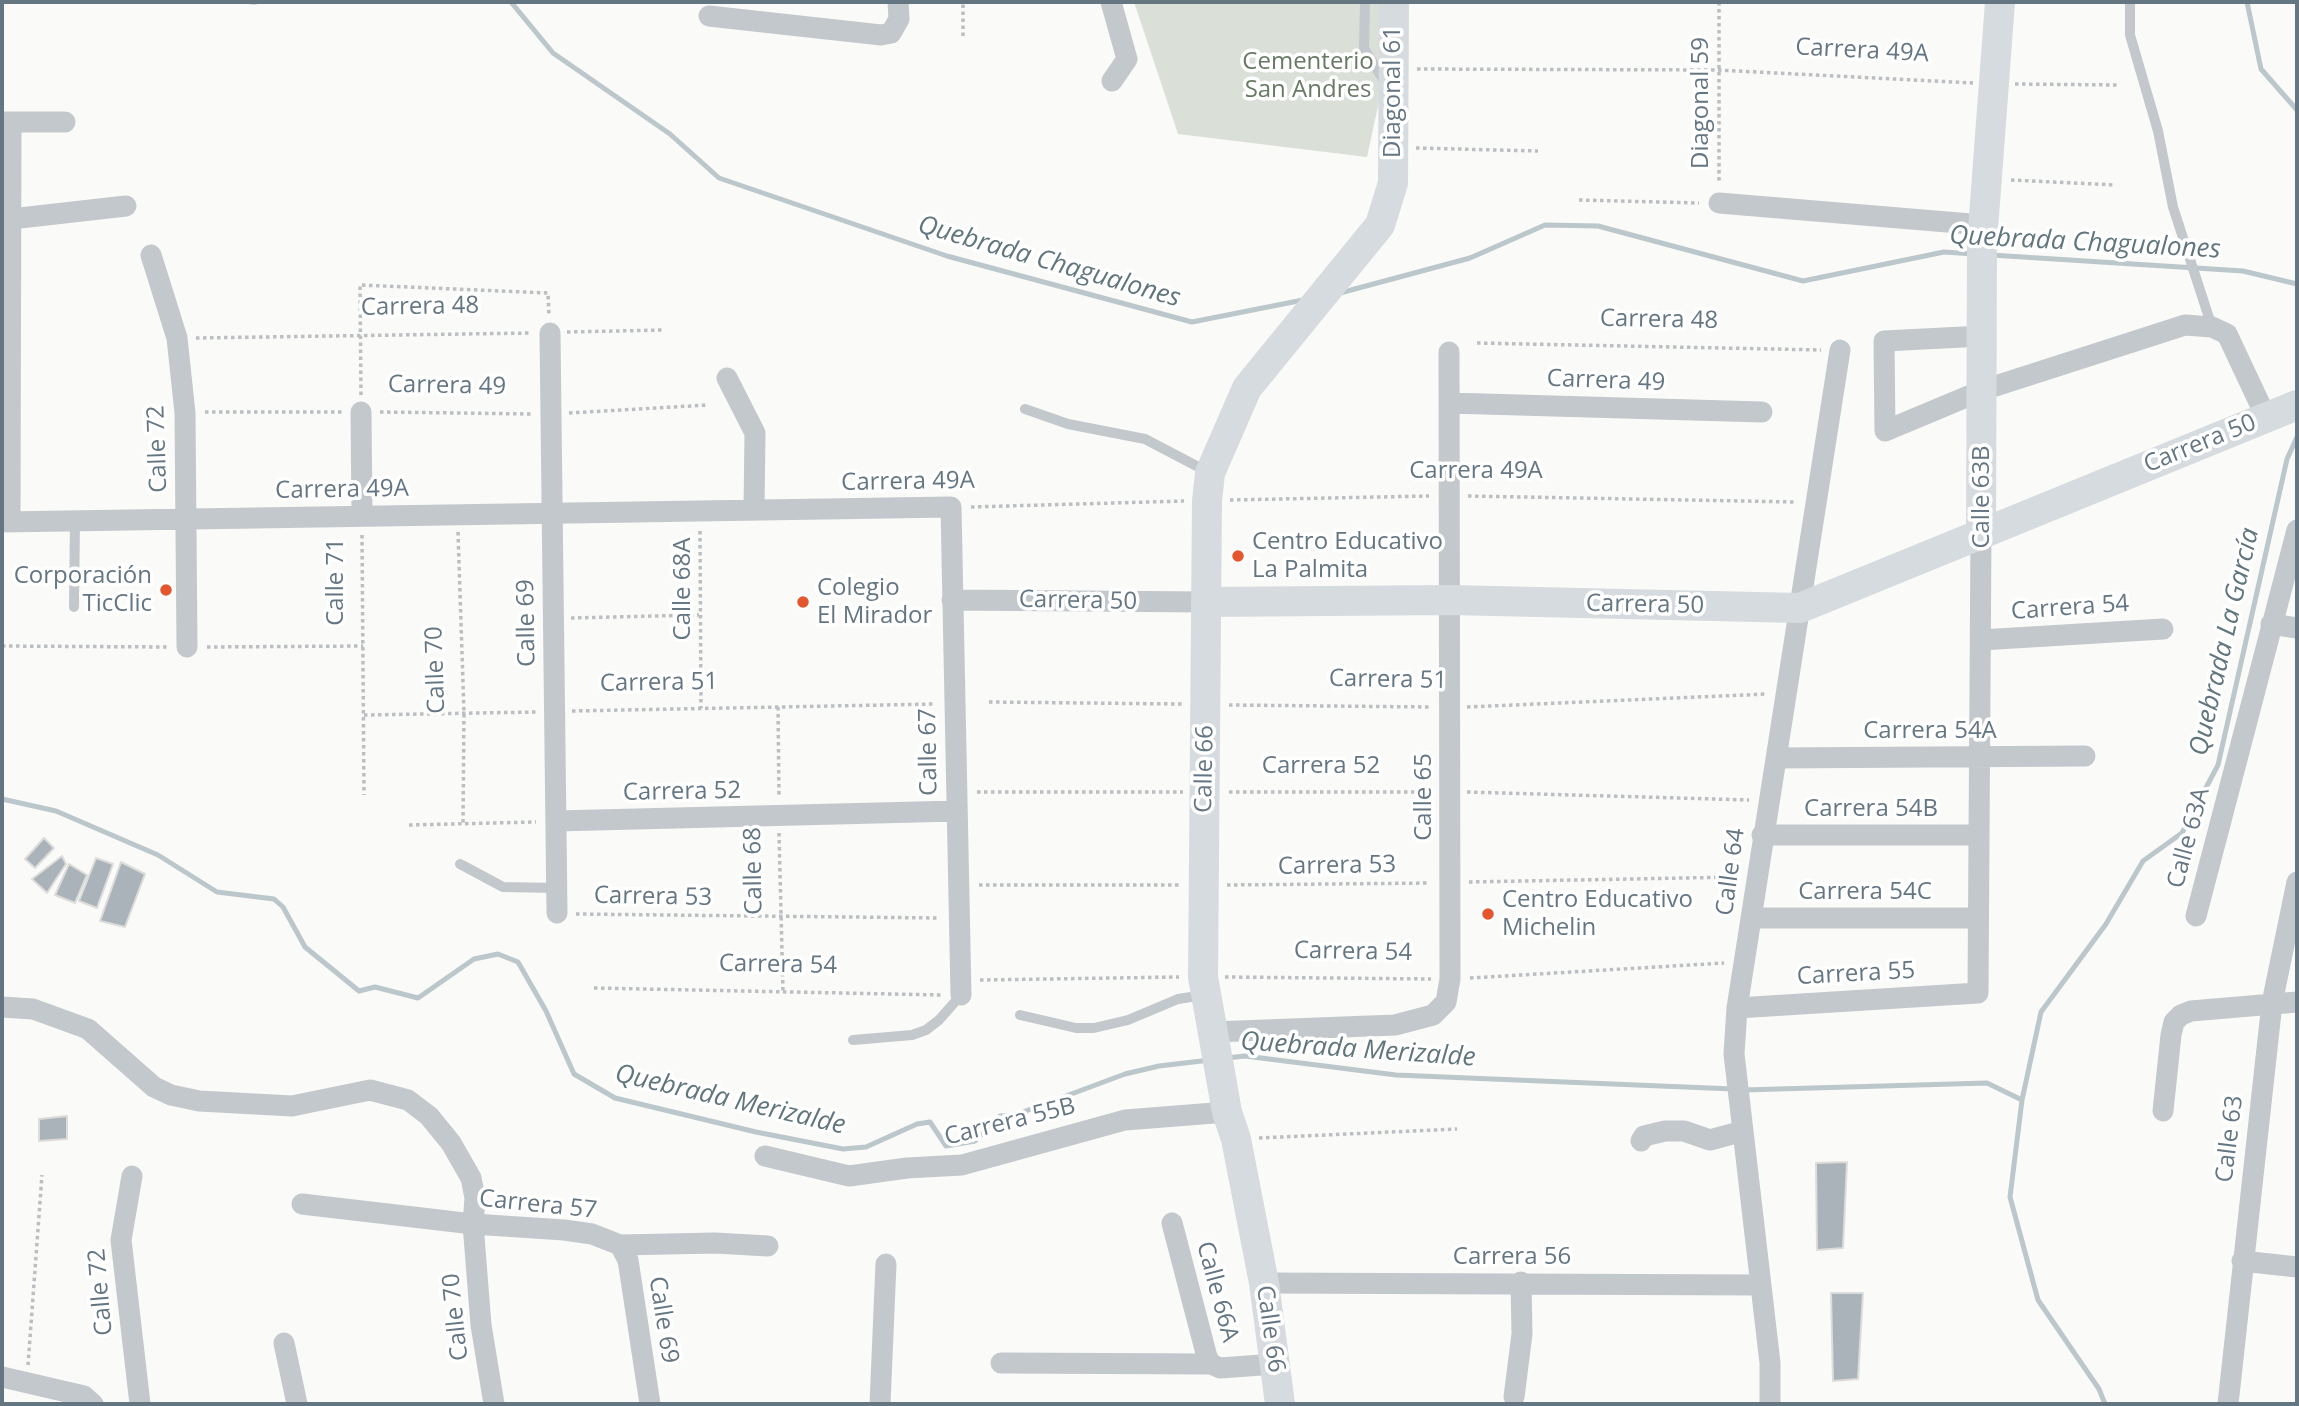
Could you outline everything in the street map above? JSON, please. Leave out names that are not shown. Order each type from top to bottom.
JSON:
[{"type":"street","points":[[709,16],[881,35],[891,33],[899,19],[898,2]]},
{"type":"street","points":[[1111,2],[1127,59],[1112,81]]},
{"type":"street","name":"Diagonal 61","points":[[1393,183],[1394,2]]},
{"type":"street","name":"Calle 63B","points":[[1978,993],[1984,179],[2000,2]]},
{"type":"street","points":[[6,522],[6,122],[65,121]]},
{"type":"street","name":"Calle 66","points":[[1280,1404],[1264,1283],[1205,985],[1203,885],[1209,487],[1247,388],[1335,276],[1380,225],[1393,183]]},
{"type":"street","points":[[1719,203],[1983,245]]},
{"type":"street","points":[[6,220],[126,206]]},
{"type":"street","name":"Calle 72","points":[[151,255],[177,338],[185,413],[187,647]]},
{"type":"street","points":[[1983,337],[1884,341],[1885,431],[1983,390],[2185,325],[2212,327],[2227,334],[2266,417]]},
{"type":"street","name":"Calle 69","points":[[550,332],[557,913]]},
{"type":"street","name":"Calle 64","points":[[1770,1404],[1770,1363],[1734,1054],[1737,1007],[1840,350]]},
{"type":"street","name":"Calle 65","points":[[1214,1034],[1395,1025],[1433,1015],[1446,1002],[1450,979],[1449,352]]},
{"type":"street","points":[[727,378],[755,433],[754,510]]},
{"type":"street","name":"Carrera 49","points":[[1449,403],[1762,412]]},
{"type":"street","name":"Carrera 50","points":[[952,600],[1206,603],[1450,600],[1800,608],[2296,406]]},
{"type":"street","name":"Calle 71","points":[[361,412],[362,516]]},
{"type":"street","name":"Carrera 49A","points":[[6,522],[951,508]]},
{"type":"street","name":"Calle 67","points":[[951,508],[960,988]]},
{"type":"street","name":"Calle 63A","points":[[2196,916],[2297,533]]},
{"type":"street","points":[[2271,624],[2297,628]]},
{"type":"street","name":"Carrera 54","points":[[1981,640],[2163,629]]},
{"type":"street","name":"Carrera 54A","points":[[1776,758],[2085,756]]},
{"type":"street","name":"Carrera 52","points":[[556,821],[779,815],[957,801]]},
{"type":"street","name":"Carrera 54B","points":[[1762,835],[1979,835]]},
{"type":"street","name":"Calle 63","points":[[2228,1404],[2272,1003],[2297,882]]},
{"type":"street","name":"Carrera 54C","points":[[1751,918],[1978,918]]},
{"type":"street","name":"Carrera 55","points":[[1737,1007],[1978,993]]},
{"type":"street","points":[[2163,1111],[2171,1034],[2174,1022],[2180,1015],[2191,1011],[2297,1002]]},
{"type":"street","name":"Calle 70","points":[[2,1007],[33,1009],[88,1030],[154,1087],[171,1095],[199,1101],[292,1106],[370,1090],[408,1101],[438,1125],[471,1178],[476,1213],[473,1224],[481,1325],[494,1404]]},
{"type":"street","name":"Carrera 55B","points":[[765,1156],[849,1176],[907,1168],[962,1165],[1125,1120],[1231,1125]]},
{"type":"street","points":[[1641,1141],[1644,1136],[1665,1131],[1684,1131],[1710,1140],[1742,1131]]},
{"type":"street","name":"Calle 72","points":[[132,1176],[121,1240],[140,1404]]},
{"type":"street","name":"Carrera 57","points":[[302,1205],[473,1224],[564,1230],[592,1234],[620,1245],[715,1242],[768,1246]]},
{"type":"street","name":"Calle 66A","points":[[1172,1223],[1216,1366]]},
{"type":"street","name":"Calle 69","points":[[620,1245],[628,1260],[650,1404]]},
{"type":"street","points":[[2242,1261],[2297,1267]]},
{"type":"street","points":[[880,1404],[886,1264]]},
{"type":"street","points":[[1514,1397],[1522,1334],[1521,1282]]},
{"type":"street","name":"Carrera 56","points":[[1264,1283],[1759,1285]]},
{"type":"street","points":[[284,1343],[297,1404]]},
{"type":"street","points":[[1001,1363],[1216,1366],[1275,1364]]},
{"type":"street","points":[[2,1377],[84,1396],[93,1404]]},
{"type":"lane","points":[[1365,2],[1364,48],[1393,81]]},
{"type":"lane","points":[[2130,2],[2130,35],[2158,131],[2184,247],[2212,327]]},
{"type":"lane","points":[[1026,409],[1068,424],[1145,439],[1209,487]]},
{"type":"lane","points":[[74,607],[75,520]]},
{"type":"lane","points":[[460,864],[503,887],[557,888]]},
{"type":"lane","points":[[1020,1015],[1076,1028],[1094,1028],[1128,1020],[1205,985]]},
{"type":"lane","points":[[853,1040],[912,1035],[926,1030],[939,1020],[960,988]]},
{"type":"path","points":[[963,2],[963,36]]},
{"type":"path","name":"Diagonal 59","points":[[1718,2],[1719,203]]},
{"type":"path","name":"Carrera 49A","points":[[1393,81],[1717,70],[1993,84],[2118,85]]},
{"type":"path","points":[[1393,147],[1538,151]]},
{"type":"path","points":[[1984,179],[2115,185]]},
{"type":"path","points":[[1579,200],[1719,203]]},
{"type":"path","points":[[361,412],[360,285],[548,293]]},
{"type":"path","name":"Carrera 48","points":[[177,338],[664,330]]},
{"type":"path","name":"Carrera 48","points":[[1477,343],[1840,350]]},
{"type":"path","name":"Carrera 49","points":[[185,413],[550,414],[708,405]]},
{"type":"path","name":"Carrera 49A","points":[[951,508],[1209,487],[1816,502]]},
{"type":"path","name":"Calle 68A","points":[[700,511],[701,708]]},
{"type":"path","name":"Calle 70","points":[[458,515],[464,713],[463,824]]},
{"type":"path","name":"Calle 71","points":[[362,516],[364,795]]},
{"type":"path","points":[[555,618],[700,615]]},
{"type":"path","name":"Carrera 51","points":[[989,702],[1450,708],[1786,694]]},
{"type":"path","name":"Carrera 51","points":[[363,715],[955,704]]},
{"type":"path","name":"Calle 68","points":[[778,707],[783,992]]},
{"type":"path","name":"Carrera 52","points":[[957,801],[1205,792],[1450,792],[1769,800]]},
{"type":"path","points":[[409,825],[556,821]]},
{"type":"path","name":"Carrera 53","points":[[958,885],[1450,883],[1757,877]]},
{"type":"path","name":"Carrera 53","points":[[557,913],[959,918]]},
{"type":"path","name":"Carrera 54","points":[[594,988],[783,992],[1205,985],[1450,979],[1744,962]]},
{"type":"path","points":[[1231,1125],[1457,1129]]},
{"type":"path","points":[[27,1383],[42,1175]]},
{"type":"green space","name":"Cementerio San Andres","points":[[1134,2],[1379,2],[1381,92],[1367,157],[1178,134]]},
{"type":"building","points":[[44,838],[54,848],[35,868],[25,859]]},
{"type":"building","points":[[62,856],[66,864],[47,893],[32,879]]},
{"type":"building","points":[[96,858],[113,864],[97,908],[79,901]]},
{"type":"building","points":[[121,862],[145,874],[125,927],[100,921]]},
{"type":"building","points":[[69,864],[87,875],[75,903],[55,895]]},
{"type":"building","points":[[67,1116],[67,1139],[39,1141],[39,1119]]},
{"type":"building","points":[[1847,1162],[1843,1248],[1817,1250],[1816,1163]]},
{"type":"building","points":[[1831,1293],[1863,1293],[1858,1379],[1833,1381]]},
{"type":"waterway","name":"Quebrada Chagualones","points":[[251,2],[256,2]]},
{"type":"waterway","name":"Quebrada Chagualones","points":[[511,2],[553,53],[670,134],[719,178],[947,256],[1192,322],[1303,300]]},
{"type":"waterway","name":"Quebrada La García","points":[[2247,2],[2261,69],[2297,110]]},
{"type":"waterway","name":"Quebrada Chagualones","points":[[1340,293],[1470,258],[1545,225],[1598,226],[1803,281],[1944,252],[1974,254]]},
{"type":"waterway","name":"Quebrada Chagualones","points":[[1991,255],[2243,271],[2297,284]]},
{"type":"waterway","name":"Quebrada La García","points":[[2105,1404],[2099,1389],[2038,1300],[2010,1197],[2022,1100],[2041,1012],[2106,924],[2143,861],[2182,833],[2218,765],[2287,459],[2297,437]]},
{"type":"waterway","name":"Quebrada Merizalde","points":[[2,799],[56,811],[158,855],[217,892],[274,899],[283,907],[305,947],[359,991],[375,987],[418,998],[474,959],[498,954],[518,962],[546,1011],[574,1074],[615,1098],[756,1132],[843,1149],[866,1147],[917,1124],[930,1122],[946,1146],[975,1141],[1000,1116],[1015,1115],[1125,1074],[1159,1066],[1210,1060]]},
{"type":"waterway","name":"Quebrada Merizalde","points":[[1226,1058],[1245,1056],[1396,1075],[1733,1089]]},
{"type":"waterway","name":"Quebrada Merizalde","points":[[1743,1090],[1987,1083],[2022,1100]]},
{"type":"place","name":"Centro Educativo La Palmita","points":[[1238,556]]},
{"type":"place","name":"Corporación TicClic","points":[[166,590]]},
{"type":"place","name":"Colegio El Mirador","points":[[803,602]]},
{"type":"place","name":"Centro Educativo Michelin","points":[[1488,914]]}]
